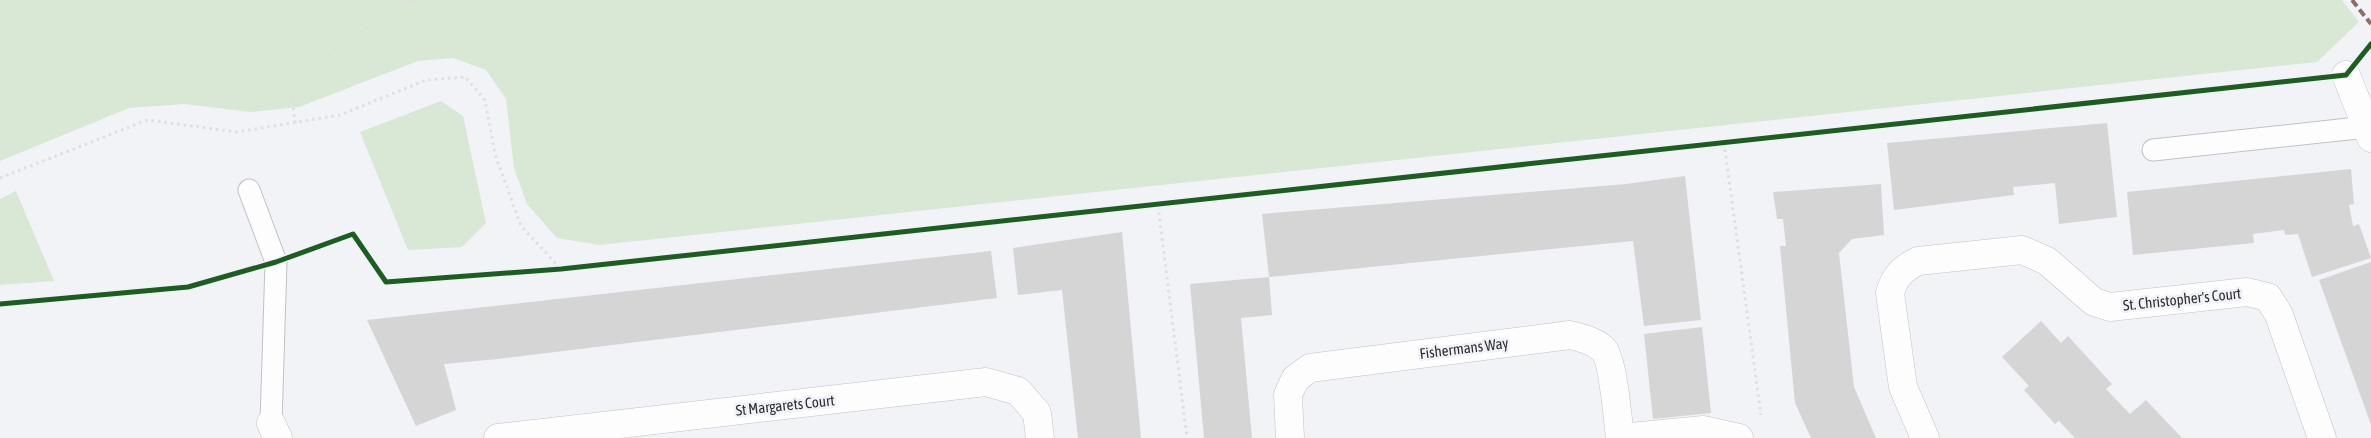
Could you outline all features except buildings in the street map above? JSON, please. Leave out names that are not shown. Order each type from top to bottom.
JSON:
[{"type":"street","points":[[2346,75],[2369,133]]},
{"type":"street","name":"St. Christopher's Court","points":[[1925,438],[1903,387],[1890,293],[1894,280],[1903,268],[1918,261],[2022,250],[2046,261],[2094,302],[2110,307],[2247,292],[2268,297],[2279,315],[2322,438]]},
{"type":"street","name":"Fishermans Way","points":[[1290,438],[1288,395],[1295,379],[1310,368],[1570,335],[1590,340],[1604,350],[1611,368],[1620,438],[1703,430],[1739,438]]},
{"type":"street","name":"St Margarets Court","points":[[498,438],[986,382],[1018,391],[1037,413],[1040,438]]},
{"type":"lane","points":[[2153,150],[2369,133]]},
{"type":"lane","points":[[248,190],[276,262],[275,430]]},
{"type":"path","points":[[295,123],[292,94],[296,81],[311,66],[377,20],[391,3],[432,0]]},
{"type":"path","points":[[0,178],[146,120],[238,132],[340,115],[426,80],[465,77],[485,100],[495,154],[521,226],[561,269]]},
{"type":"path","points":[[1714,144],[1734,142]]},
{"type":"path","points":[[1724,143],[1761,418]]},
{"type":"path","points":[[1148,207],[1168,204]]},
{"type":"path","points":[[1158,206],[1187,438]]},
{"type":"path","points":[[551,270],[571,268]]},
{"type":"green space","points":[[0,0],[2342,0],[2359,22],[2317,62],[599,245],[557,238],[527,204],[514,168],[506,99],[486,70],[453,58],[418,61],[299,107],[251,112],[184,104],[129,108],[0,161]]},
{"type":"green space","points":[[441,101],[463,116],[486,223],[462,247],[408,250],[360,132]]},
{"type":"green space","points":[[16,191],[54,281],[0,285],[0,199]]},
{"type":"marked path","points":[[2352,0],[2371,24]]},
{"type":"cycle path","points":[[0,304],[188,287],[276,262],[353,234],[386,282],[561,269],[2346,75],[2371,44]]}]
